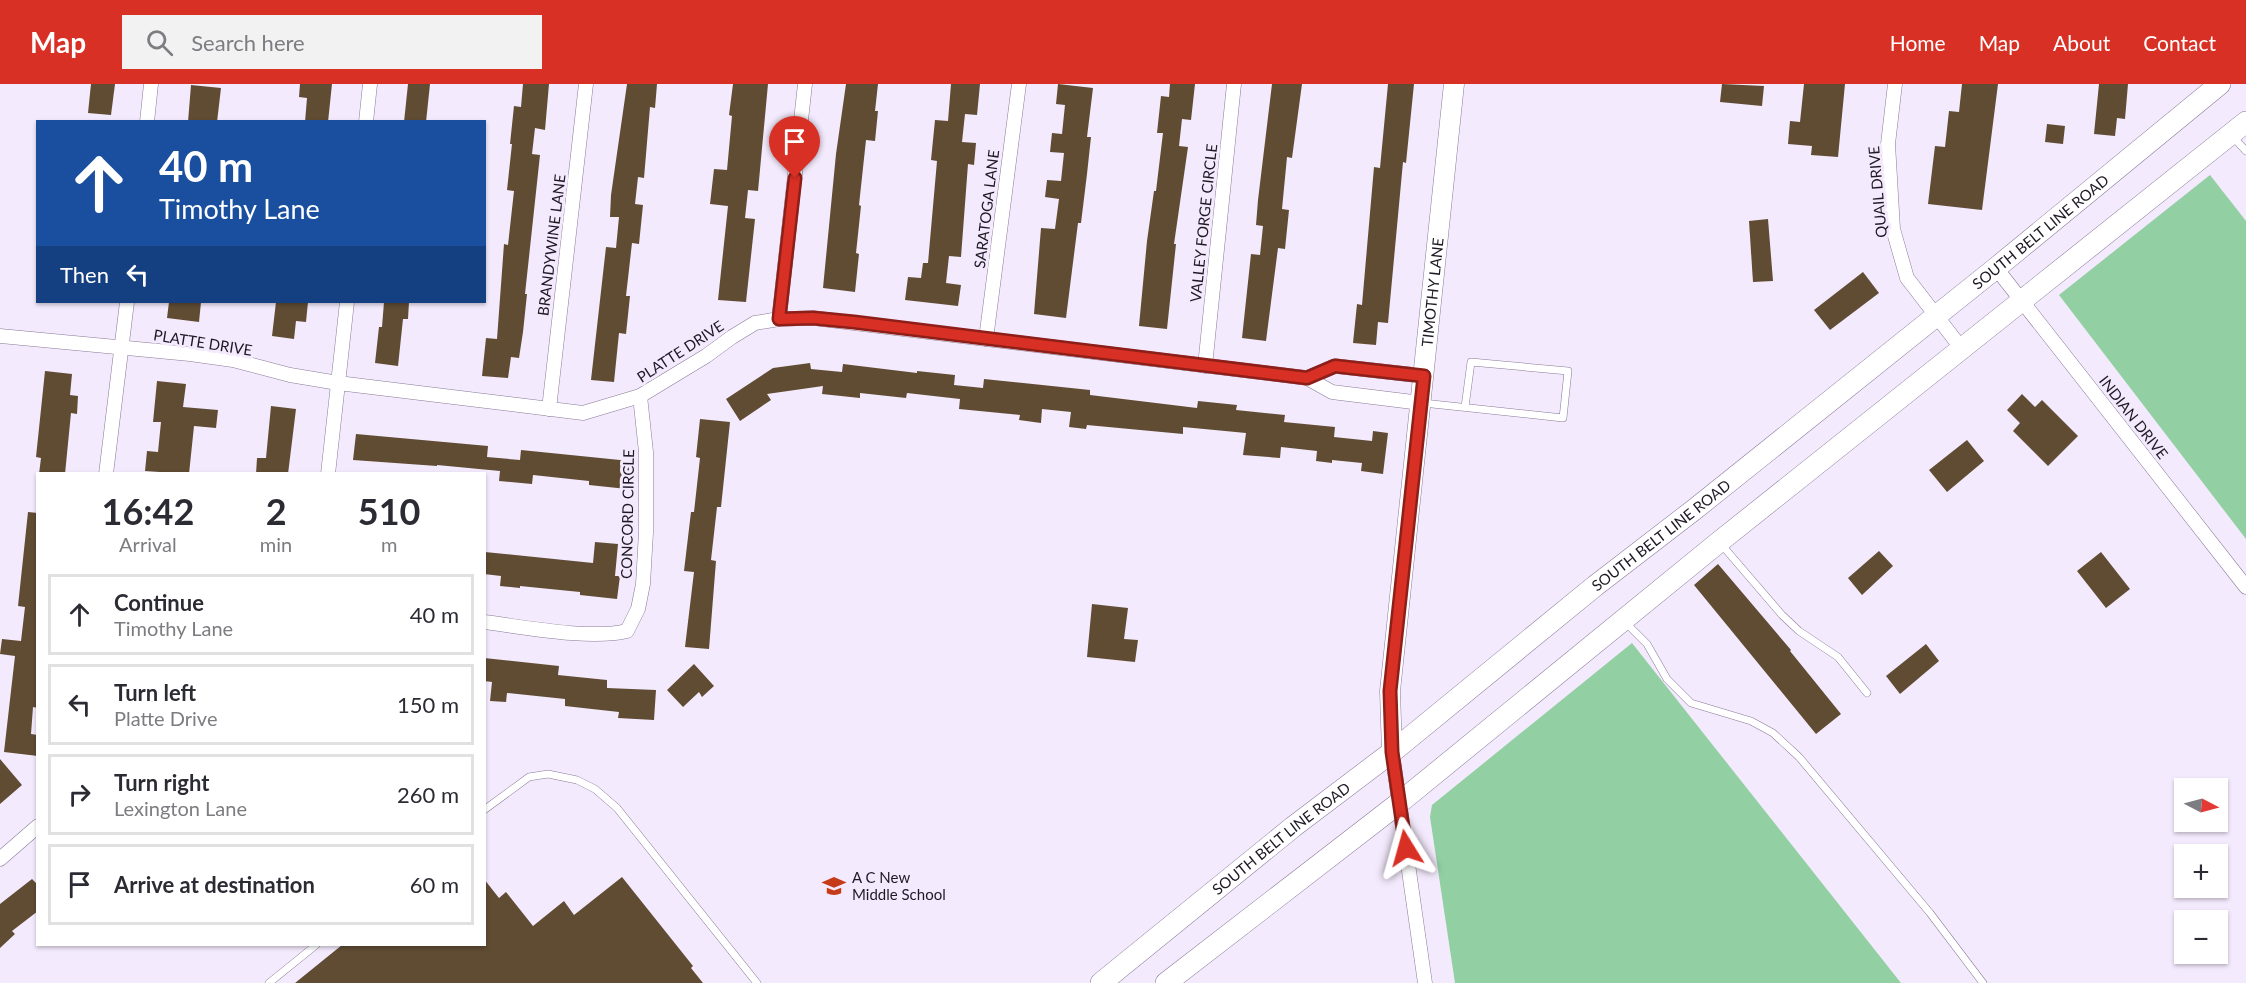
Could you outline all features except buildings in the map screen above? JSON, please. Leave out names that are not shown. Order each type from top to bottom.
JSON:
[{"type":"main road","name":"SOUTH BELT LINE ROAD","points":[[1101,983],[1293,827],[1392,752],[1595,586],[1996,267],[2220,84]]},
{"type":"main road","points":[[1166,983],[1399,803],[1719,542],[2239,129]]},
{"type":"street","points":[[147,120],[151,84]]},
{"type":"street","points":[[366,120],[370,84]]},
{"type":"street","name":"BRANDYWINE LANE","points":[[549,409],[586,84]]},
{"type":"street","points":[[779,319],[805,84]]},
{"type":"street","name":"SARATOGA LANE","points":[[986,339],[1019,84]]},
{"type":"street","name":"VALLEY FORGE CIRCLE","points":[[1205,366],[1234,84]]},
{"type":"street","name":"TIMOTHY LANE","points":[[1392,752],[1390,691],[1454,84]]},
{"type":"street","name":"QUAIL DRIVE","points":[[1895,84],[1888,144],[1893,229],[1908,278],[1962,349]]},
{"type":"street","name":"INDIAN DRIVE","points":[[1996,267],[2246,587]]},
{"type":"street","points":[[106,472],[127,303]]},
{"type":"street","points":[[328,472],[346,303]]},
{"type":"street","name":"PLATTE DRIVE","points":[[0,336],[233,360],[290,375],[338,383],[583,413],[640,396],[706,356],[754,323],[779,319],[813,318],[1307,378],[1332,392],[1421,403]]},
{"type":"street","name":"PLATTE DRIVE","points":[[1307,378],[1335,366],[1424,376]]},
{"type":"street","name":"CONCORD CIRCLE","points":[[486,622],[589,634],[613,634],[627,631],[638,609],[643,584],[646,532],[646,452],[640,396]]},
{"type":"street","points":[[1392,752],[1425,983]]},
{"type":"street","points":[[0,859],[36,828]]},
{"type":"lane","points":[[2239,129],[2246,151]]},
{"type":"lane","points":[[1421,403],[1465,408],[1563,418],[1568,371],[1471,362],[1465,408]]},
{"type":"lane","points":[[1719,542],[1782,615],[1799,631],[1838,657],[1867,693]]},
{"type":"lane","points":[[1624,621],[1647,644],[1667,679],[1691,703],[1751,721],[1773,733],[1799,757],[1930,913],[1983,983]]},
{"type":"lane","points":[[486,809],[529,777],[548,774],[577,780],[596,789],[617,808],[756,983]]},
{"type":"lane","points":[[269,983],[315,946]]},
{"type":"green space","points":[[2210,175],[2246,221],[2246,539],[2059,295]]},
{"type":"green space","points":[[1632,643],[1901,983],[1455,983],[1430,817],[1432,805]]},
{"type":"place","name":"A C New Middle School","points":[[834,886]]},
{"type":"route","points":[[795,178],[779,319],[813,318],[854,322],[1307,378],[1335,366],[1424,376],[1390,691],[1392,752],[1406,848]]}]
